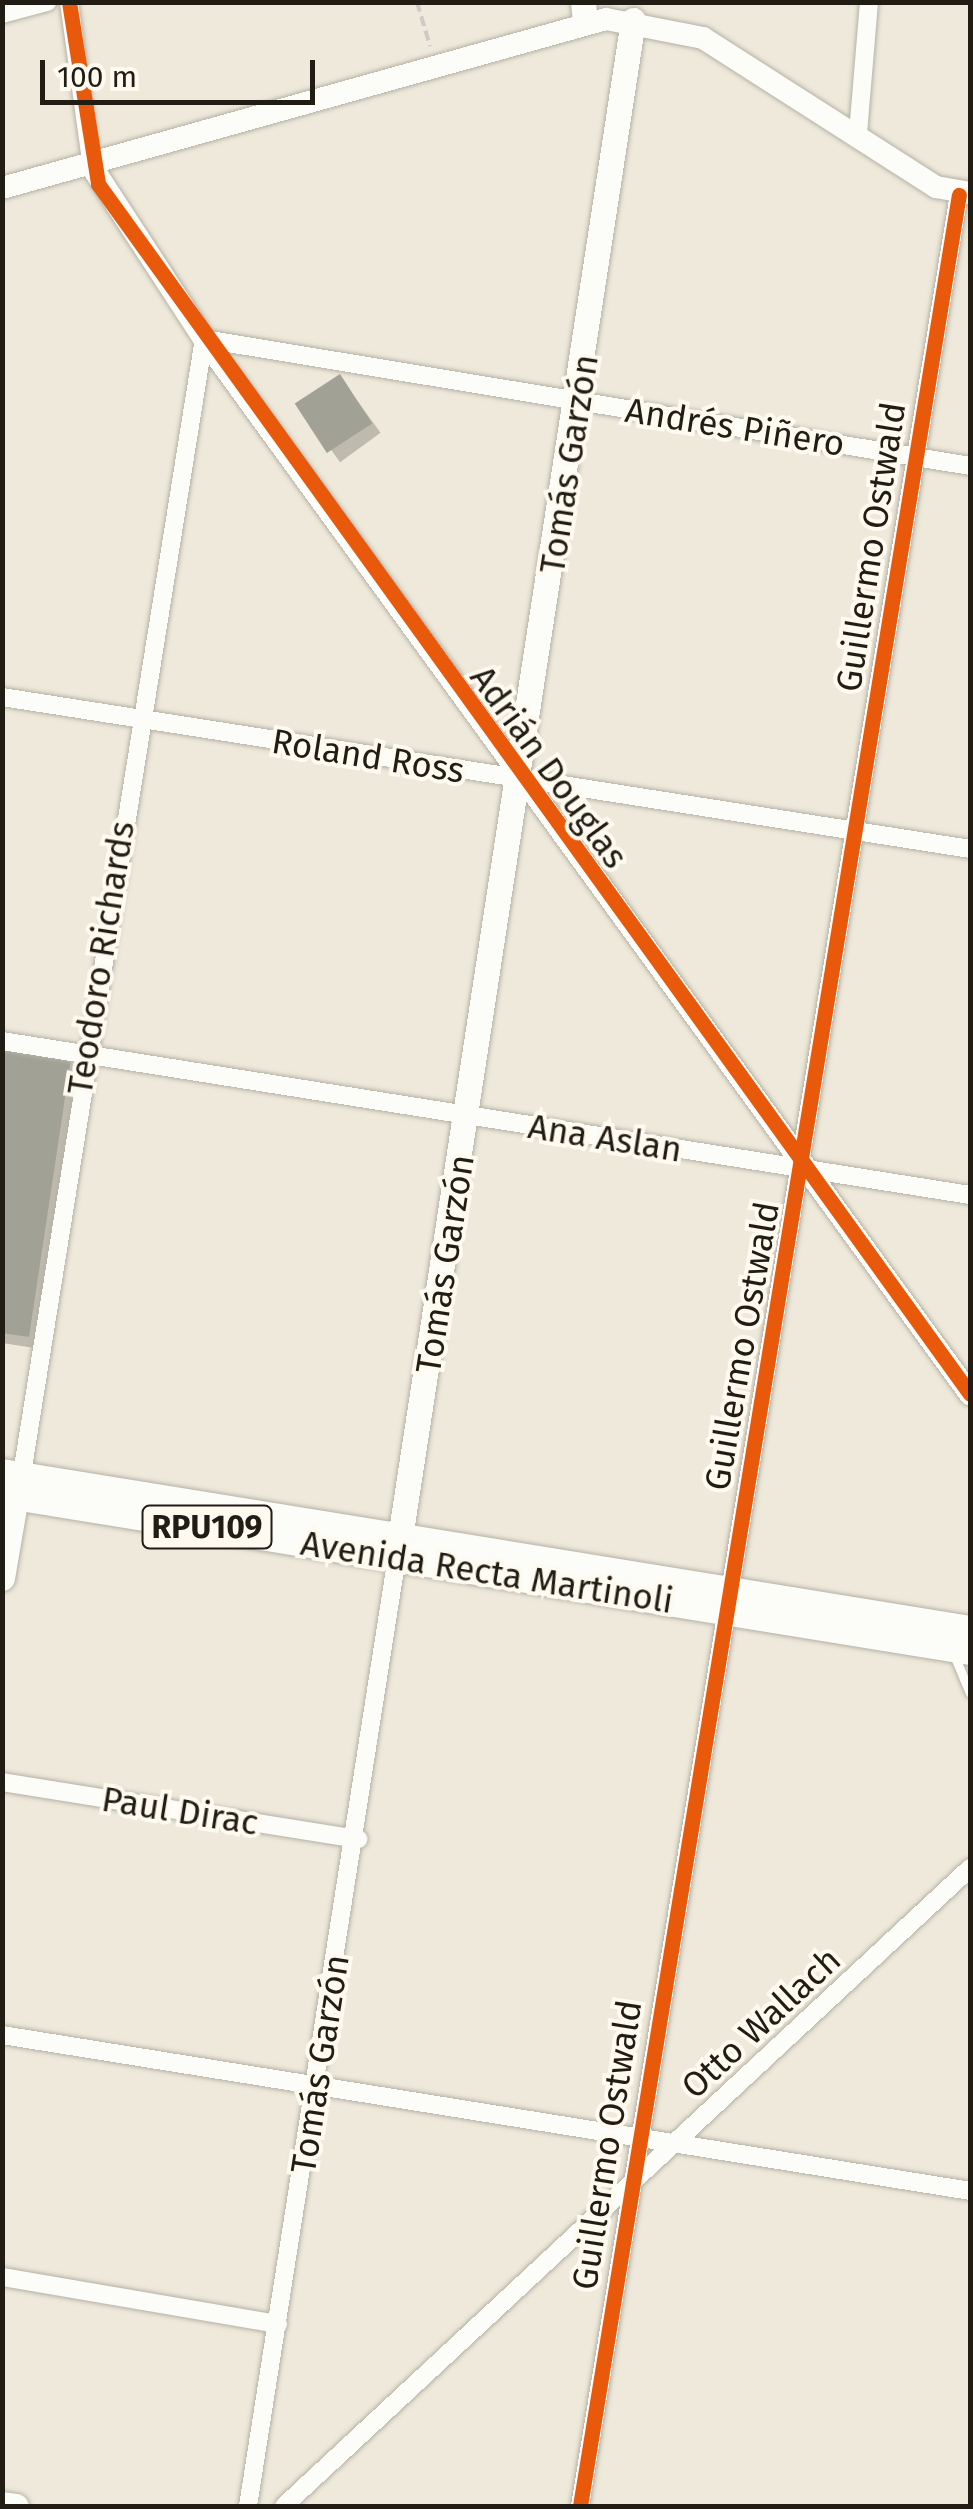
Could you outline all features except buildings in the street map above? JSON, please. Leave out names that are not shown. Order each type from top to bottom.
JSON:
[{"type":"main road","name":"Tomás Garzón","points":[[399,1547],[469,1118],[633,20]]},
{"type":"main road","name":"Avenida Recta Martinoli","points":[[11,1485],[729,1600],[964,1643]]},
{"type":"main road","name":"Teodoro Richards","points":[[2,1578],[11,1485]]},
{"type":"main road","points":[[2,2504],[16,2506]]},
{"type":"street","points":[[2,14],[46,2]]},
{"type":"street","points":[[69,2],[92,167]]},
{"type":"street","points":[[858,133],[869,2]]},
{"type":"street","points":[[2,188],[92,167],[434,63],[584,12],[703,38],[964,194]]},
{"type":"street","name":"Adrián Douglas","points":[[92,167],[204,339],[802,1169],[970,1394]]},
{"type":"street","name":"Guillermo Ostwald","points":[[580,2506],[855,830],[964,194]]},
{"type":"street","name":"Andrés Piñero","points":[[204,339],[970,466]]},
{"type":"street","name":"Teodoro Richards","points":[[11,1485],[204,339]]},
{"type":"street","name":"Roland Ross","points":[[2,696],[970,849]]},
{"type":"street","name":"Ana Aslan","points":[[2,1040],[469,1118],[970,1195]]},
{"type":"street","name":"Tomás Garzón","points":[[248,2506],[358,1839],[399,1547]]},
{"type":"street","name":"Paul Dirac","points":[[2,1782],[358,1839]]},
{"type":"street","name":"Otto Wallach","points":[[284,2506],[970,1868]]},
{"type":"street","points":[[2,2035],[970,2191]]},
{"type":"street","points":[[2,2277],[278,2324]]},
{"type":"lane","points":[[964,1643],[970,1694]]},
{"type":"path","points":[[417,2],[434,63]]},
{"type":"cycle path","points":[[69,2],[98,184],[970,1394]]},
{"type":"cycle path","points":[[580,2506],[959,195]]}]
